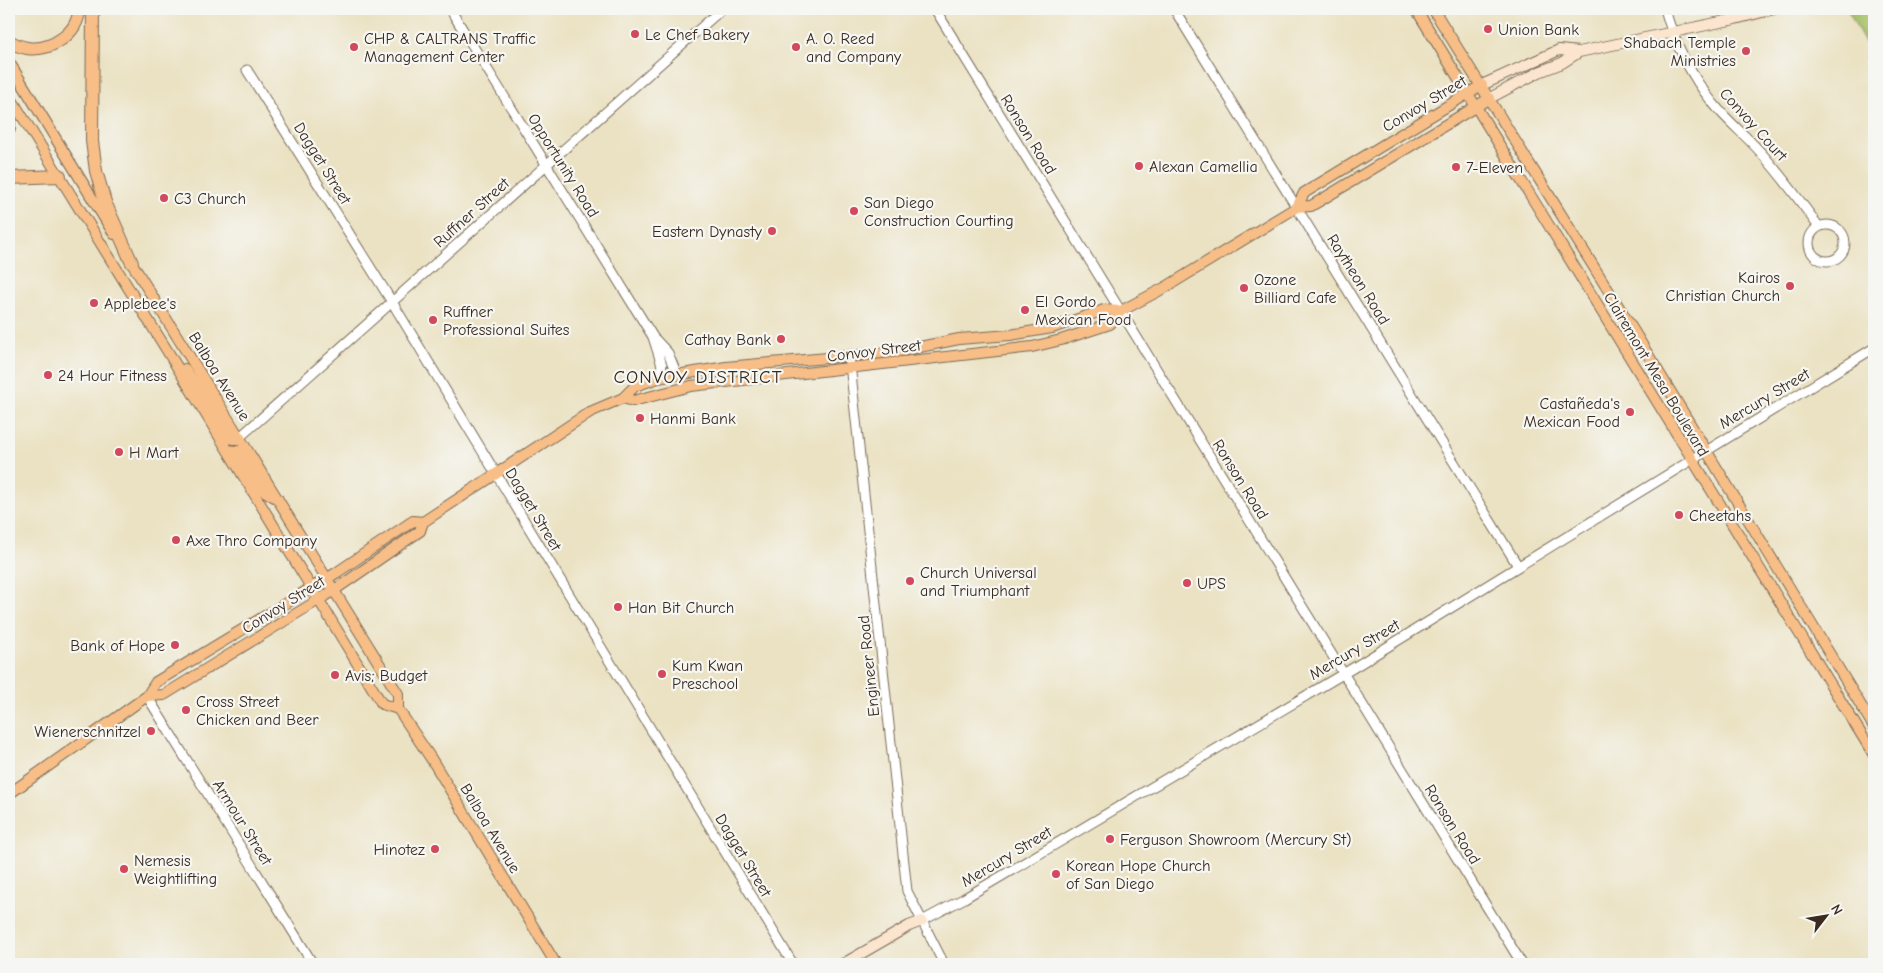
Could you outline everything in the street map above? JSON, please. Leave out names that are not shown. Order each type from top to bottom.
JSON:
[{"type":"highway","points":[[9,41],[28,48],[44,47],[60,41],[72,29],[79,9]]},
{"type":"highway","points":[[94,9],[92,141],[96,171],[105,202],[132,263]]},
{"type":"highway","points":[[9,120],[9,130]]},
{"type":"highway","points":[[9,178],[60,176]]},
{"type":"main road","name":"Clairemont Mesa Boulevard","points":[[1416,9],[1874,755]]},
{"type":"main road","name":"Clairemont Mesa Boulevard","points":[[1433,9],[1490,98],[1874,727]]},
{"type":"main road","name":"Convoy Street","points":[[9,794],[147,696],[156,682],[326,579],[413,521],[423,522],[590,412],[628,399],[691,386],[1048,344],[1110,324],[1121,311],[1173,283],[1297,206],[1304,193],[1482,85],[1559,50],[1580,52],[1734,20],[1774,9]]},
{"type":"main road","name":"Convoy Street","points":[[1297,206],[1311,206],[1476,106],[1580,52]]},
{"type":"main road","name":"Balboa Avenue","points":[[9,62],[398,694],[398,709],[432,760],[556,964]]},
{"type":"main road","name":"Balboa Avenue","points":[[9,95],[382,704],[398,709]]},
{"type":"main road","name":"Convoy Street","points":[[628,399],[634,386],[677,374],[849,355],[895,352],[959,340],[1052,328],[1104,310],[1121,311]]},
{"type":"main road","points":[[1002,350],[1010,343],[1052,328]]},
{"type":"main road","points":[[948,356],[955,349],[993,344],[999,340],[1001,335]]},
{"type":"main road","points":[[168,352],[187,371],[227,434],[232,439],[240,437]]},
{"type":"main road","points":[[628,399],[635,393],[673,383],[678,379],[677,374]]},
{"type":"main road","points":[[228,450],[237,451],[264,491],[278,499]]},
{"type":"main road","name":"Convoy Street","points":[[147,696],[164,695],[333,591],[420,531],[423,522]]},
{"type":"main road","name":"Mercury Street","points":[[843,964],[909,926],[922,921]]},
{"type":"street","name":"Opportunity Road","points":[[450,9],[653,338]]},
{"type":"street","name":"Ruffner Street","points":[[240,437],[722,9]]},
{"type":"street","name":"Ronson Road","points":[[935,9],[1522,964]]},
{"type":"street","name":"Raytheon Road","points":[[1174,9],[1518,566]]},
{"type":"street","name":"Convoy Court","points":[[1665,9],[1671,32],[1682,54],[1713,103],[1762,154],[1793,190],[1819,227]]},
{"type":"street","name":"Dagget Street","points":[[247,70],[392,302],[793,964]]},
{"type":"street","points":[[1830,226],[1836,228],[1843,235],[1844,246],[1834,259],[1823,260],[1817,258],[1810,248],[1810,238],[1819,227],[1830,226]]},
{"type":"street","points":[[653,338],[668,352],[677,374]]},
{"type":"street","points":[[653,338],[662,365],[658,378]]},
{"type":"street","name":"Mercury Street","points":[[922,921],[963,899],[1343,674],[1874,348]]},
{"type":"street","name":"Engineer Road","points":[[849,355],[907,891],[944,964]]},
{"type":"street","name":"Armour Street","points":[[147,696],[313,964]]},
{"type":"green space","points":[[1847,9],[1874,9],[1874,71],[1865,57],[1871,53]]},
{"type":"place","name":"Union Bank","points":[[1488,29]]},
{"type":"place","name":"Le Chef Bakery","points":[[635,34]]},
{"type":"place","name":"CHP & CALTRANS Traffic Management Center","points":[[354,47]]},
{"type":"place","name":"A. O. Reed and Company","points":[[796,47]]},
{"type":"place","name":"Shabach Temple Ministries","points":[[1746,51]]},
{"type":"place","name":"Alexan Camellia","points":[[1139,166]]},
{"type":"place","name":"7-Eleven","points":[[1456,167]]},
{"type":"place","name":"C3 Church","points":[[164,198]]},
{"type":"place","name":"San Diego Construction Courting","points":[[854,211]]},
{"type":"place","name":"Eastern Dynasty","points":[[772,231]]},
{"type":"place","name":"Kairos Christian Church","points":[[1790,286]]},
{"type":"place","name":"Ozone Billiard Cafe","points":[[1244,288]]},
{"type":"place","name":"Applebee's","points":[[94,303]]},
{"type":"place","name":"El Gordo Mexican Food","points":[[1025,310]]},
{"type":"place","name":"Ruffner Professional Suites","points":[[433,320]]},
{"type":"place","name":"Cathay Bank","points":[[781,339]]},
{"type":"place","name":"24 Hour Fitness","points":[[48,375]]},
{"type":"place","name":"Castañeda's Mexican Food","points":[[1630,412]]},
{"type":"place","name":"Hanmi Bank","points":[[640,418]]},
{"type":"place","name":"H Mart","points":[[119,452]]},
{"type":"place","name":"Cheetahs","points":[[1679,515]]},
{"type":"place","name":"Axe Thro Company","points":[[176,540]]},
{"type":"place","name":"Church Universal and Triumphant","points":[[910,581]]},
{"type":"place","name":"UPS","points":[[1187,583]]},
{"type":"place","name":"Han Bit Church","points":[[618,607]]},
{"type":"place","name":"Bank of Hope","points":[[175,645]]},
{"type":"place","name":"Kum Kwan Preschool","points":[[662,674]]},
{"type":"place","name":"Avis; Budget","points":[[335,675]]},
{"type":"place","name":"Cross Street Chicken and Beer","points":[[186,710]]},
{"type":"place","name":"Wienerschnitzel","points":[[151,731]]},
{"type":"place","name":"Ferguson Showroom (Mercury St)","points":[[1110,839]]},
{"type":"place","name":"Hinotez","points":[[435,849]]},
{"type":"place","name":"Nemesis Weightlifting","points":[[124,869]]},
{"type":"place","name":"Korean Hope Church of San Diego","points":[[1056,874]]},
{"type":"district","name":"CONVOY DISTRICT","points":[[698,376]]}]
